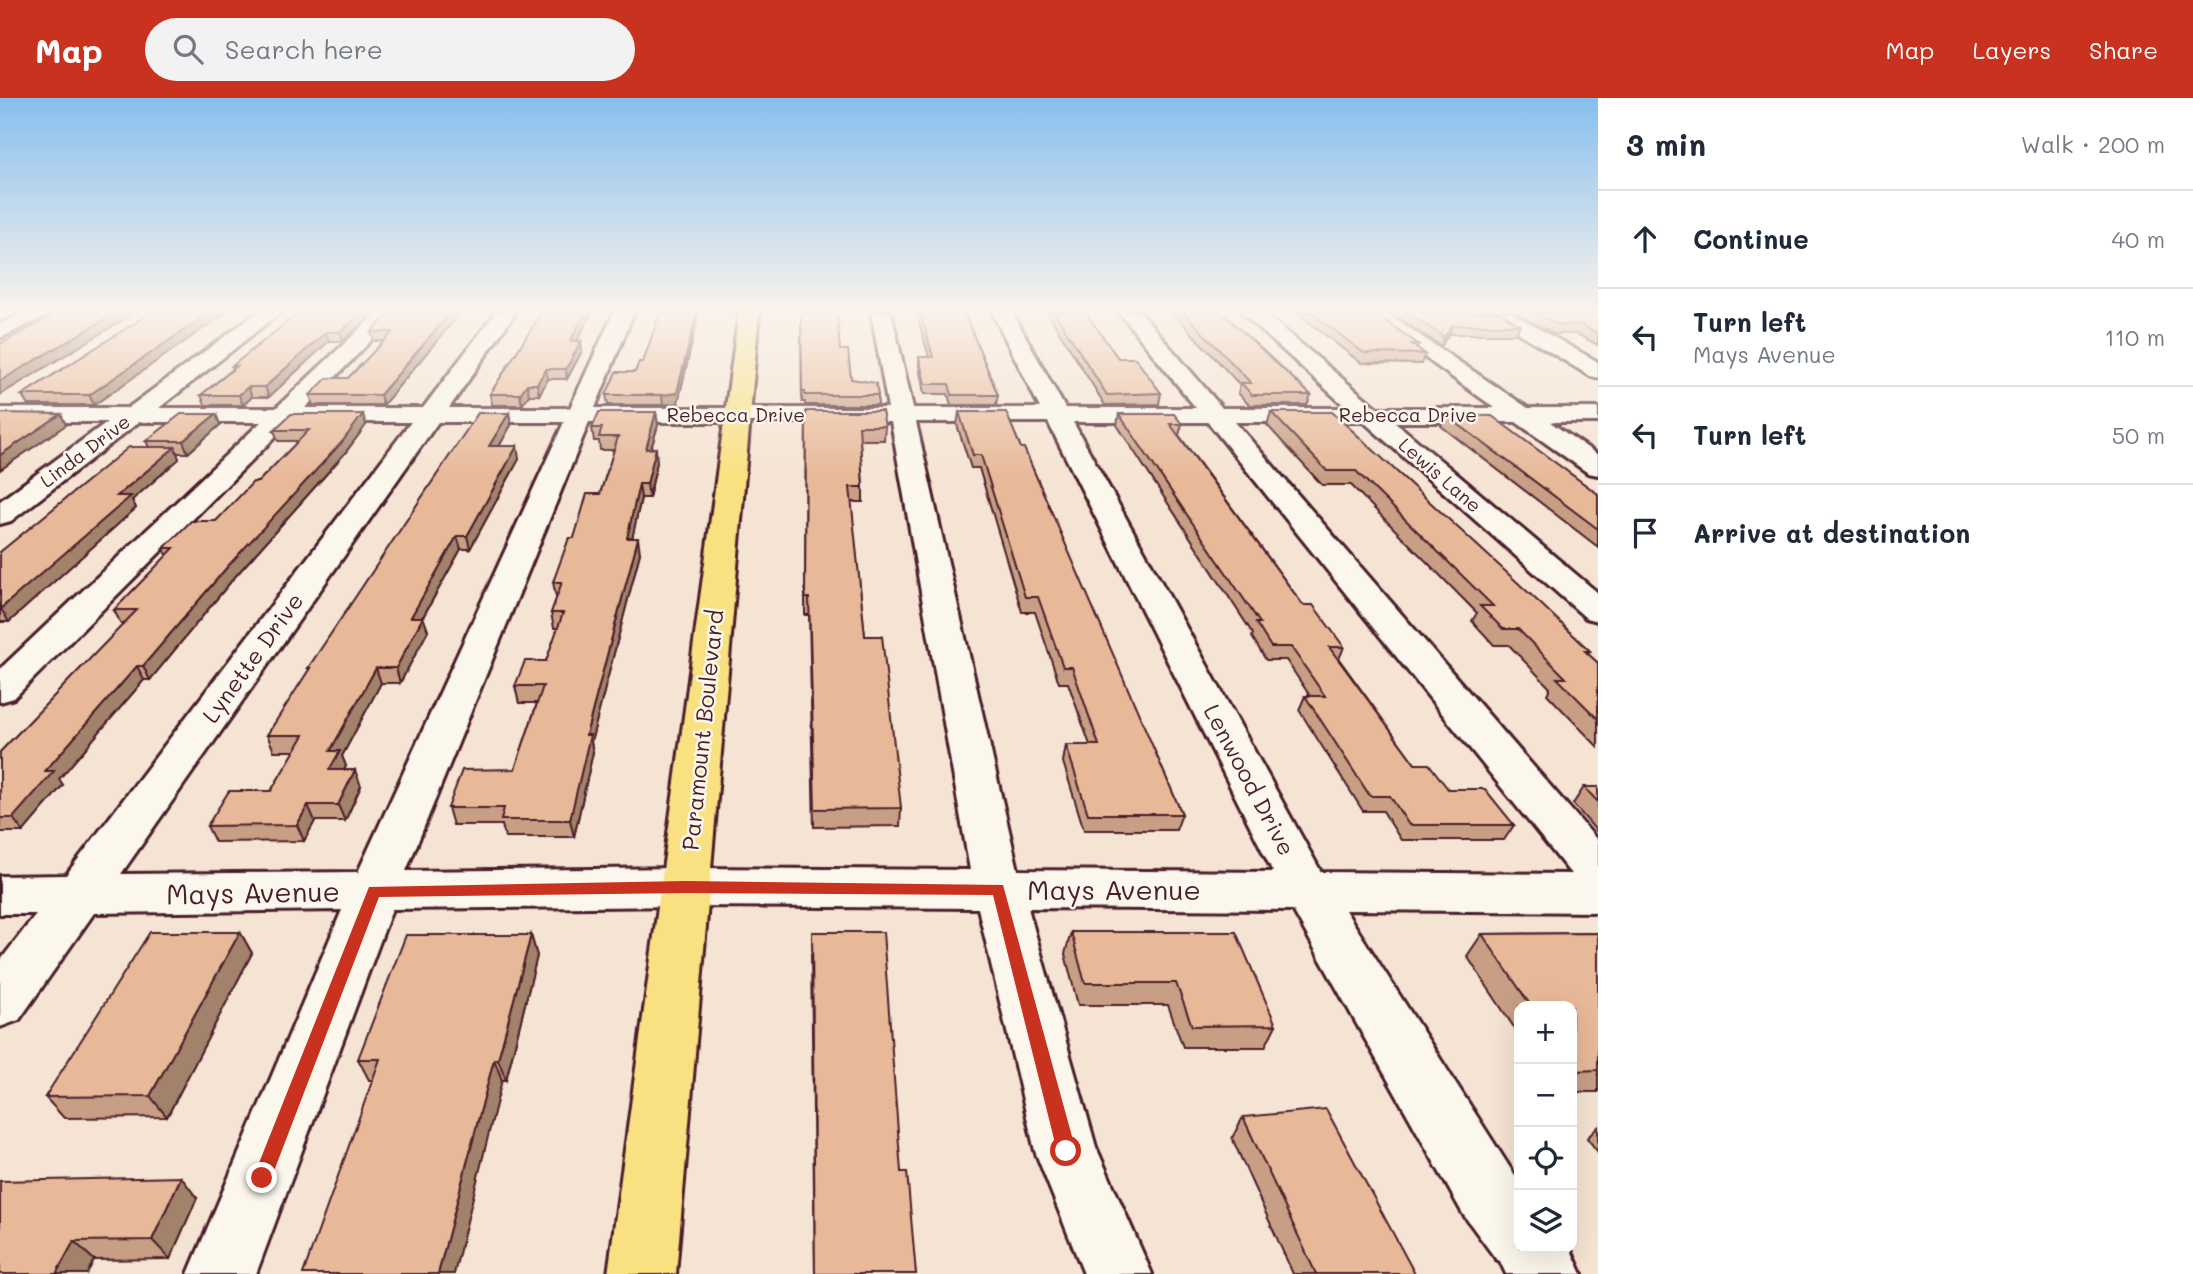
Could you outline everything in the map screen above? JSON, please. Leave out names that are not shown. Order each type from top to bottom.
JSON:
[{"type":"main road","name":"Paramount Boulevard","points":[[642,1274],[743,367]]},
{"type":"street","name":"Linda Drive","points":[[0,515],[197,367]]},
{"type":"street","points":[[0,690],[333,367]]},
{"type":"street","name":"Lynette Drive","points":[[0,1003],[466,367]]},
{"type":"street","points":[[222,1274],[374,891],[599,367]]},
{"type":"street","points":[[893,367],[998,889],[1066,1151],[1118,1274]]},
{"type":"street","name":"Lenwood Drive","points":[[1031,367],[1307,891],[1486,1191],[1514,1229]]},
{"type":"street","points":[[1176,367],[1598,873]]},
{"type":"street","name":"Lewis Lane","points":[[1314,367],[1598,611]]},
{"type":"street","points":[[1452,367],[1598,467]]},
{"type":"street","points":[[0,409],[22,395]]},
{"type":"street","name":"Rebecca Drive","points":[[0,415],[1598,415]]},
{"type":"street","name":"Mays Avenue","points":[[0,895],[686,887],[1598,892]]},
{"type":"street","points":[[1532,1253],[1548,1274]]},
{"type":"building","points":[[0,367],[24,367],[0,381]]},
{"type":"building","points":[[66,367],[130,367],[89,395],[22,395]]},
{"type":"building","points":[[236,367],[287,367],[265,387],[248,387],[239,395],[201,395]]},
{"type":"building","points":[[359,367],[404,367],[380,395],[310,395],[327,378],[348,378]]},
{"type":"building","points":[[507,367],[567,367],[546,369],[537,384],[527,384],[520,394],[490,394]]},
{"type":"building","points":[[637,367],[683,367],[677,393],[606,395],[616,372],[635,372]]},
{"type":"building","points":[[802,367],[850,367],[851,379],[876,383],[878,395],[805,395],[805,392],[802,392]]},
{"type":"building","points":[[921,367],[986,367],[998,395],[952,395],[949,384],[925,384]]},
{"type":"building","points":[[1089,367],[1142,367],[1161,393],[1107,395]]},
{"type":"building","points":[[1236,367],[1281,367],[1311,395],[1252,395],[1241,383],[1251,383]]},
{"type":"building","points":[[806,411],[882,411],[885,426],[859,426],[863,487],[850,487],[865,636],[882,636],[901,808],[815,809],[809,598],[805,598]]},
{"type":"building","points":[[599,412],[656,412],[646,449],[656,448],[647,484],[639,484],[627,538],[638,538],[586,735],[590,735],[570,820],[501,820],[504,808],[448,808],[462,770],[515,769],[543,686],[515,686],[525,661],[546,661],[563,613],[551,613],[562,582],[553,582],[569,538],[574,538],[587,494],[600,494],[618,437],[599,437],[602,428],[592,428]]},
{"type":"building","points":[[959,412],[1006,412],[1182,814],[1088,814],[1066,745],[1099,745],[1072,667],[1063,667],[1038,597],[1025,597],[981,455],[973,455]]},
{"type":"building","points":[[1271,412],[1332,412],[1543,606],[1590,651],[1585,651],[1598,663],[1598,719],[1557,678],[1566,678],[1518,629],[1503,629],[1480,606],[1493,606],[1356,471],[1327,471]]},
{"type":"building","points":[[0,413],[61,414],[0,455]]},
{"type":"building","points":[[478,413],[509,413],[489,446],[517,446],[467,536],[457,536],[411,617],[423,617],[396,668],[376,668],[330,751],[340,751],[329,770],[355,770],[338,805],[308,805],[297,825],[207,826],[229,791],[271,791],[304,735],[267,735],[308,668]]},
{"type":"building","points":[[181,414],[216,414],[183,441],[146,441]]},
{"type":"building","points":[[291,414],[363,414],[342,442],[228,566],[143,666],[137,666],[45,771],[54,771],[13,818],[0,818],[0,752],[137,610],[114,610],[174,548],[164,548],[191,521],[216,521],[309,430],[274,430]]},
{"type":"building","points":[[1119,414],[1174,414],[1182,424],[1170,424],[1303,605],[1313,605],[1344,647],[1329,647],[1415,764],[1429,764],[1448,789],[1485,789],[1514,825],[1409,825],[1390,796],[1370,796],[1305,696],[1325,696],[1291,647],[1271,647],[1256,623],[1260,623]]},
{"type":"building","points":[[1446,415],[1492,416],[1598,494],[1598,529]]},
{"type":"building","points":[[129,447],[175,447],[117,496],[131,496],[0,609],[0,552]]},
{"type":"building","points":[[1584,787],[1598,787],[1598,802]]},
{"type":"building","points":[[150,932],[240,932],[150,1096],[45,1097]]},
{"type":"building","points":[[812,932],[883,932],[901,1172],[907,1172],[916,1274],[815,1274]]},
{"type":"building","points":[[1071,932],[1236,932],[1276,1025],[1192,1026],[1176,983],[1085,983]]},
{"type":"building","points":[[1598,933],[1598,1070],[1577,1071],[1577,1001],[1528,1001],[1482,934]]},
{"type":"building","points":[[406,935],[531,935],[498,1059],[494,1059],[438,1274],[303,1274],[380,1059],[358,1059]]},
{"type":"building","points":[[1326,1109],[1415,1274],[1316,1274],[1243,1117]]},
{"type":"building","points":[[181,1177],[152,1240],[74,1241],[56,1274],[0,1274],[0,1181]]},
{"type":"route","points":[[262,1178],[374,891],[686,887],[998,889],[1066,1151]]}]
